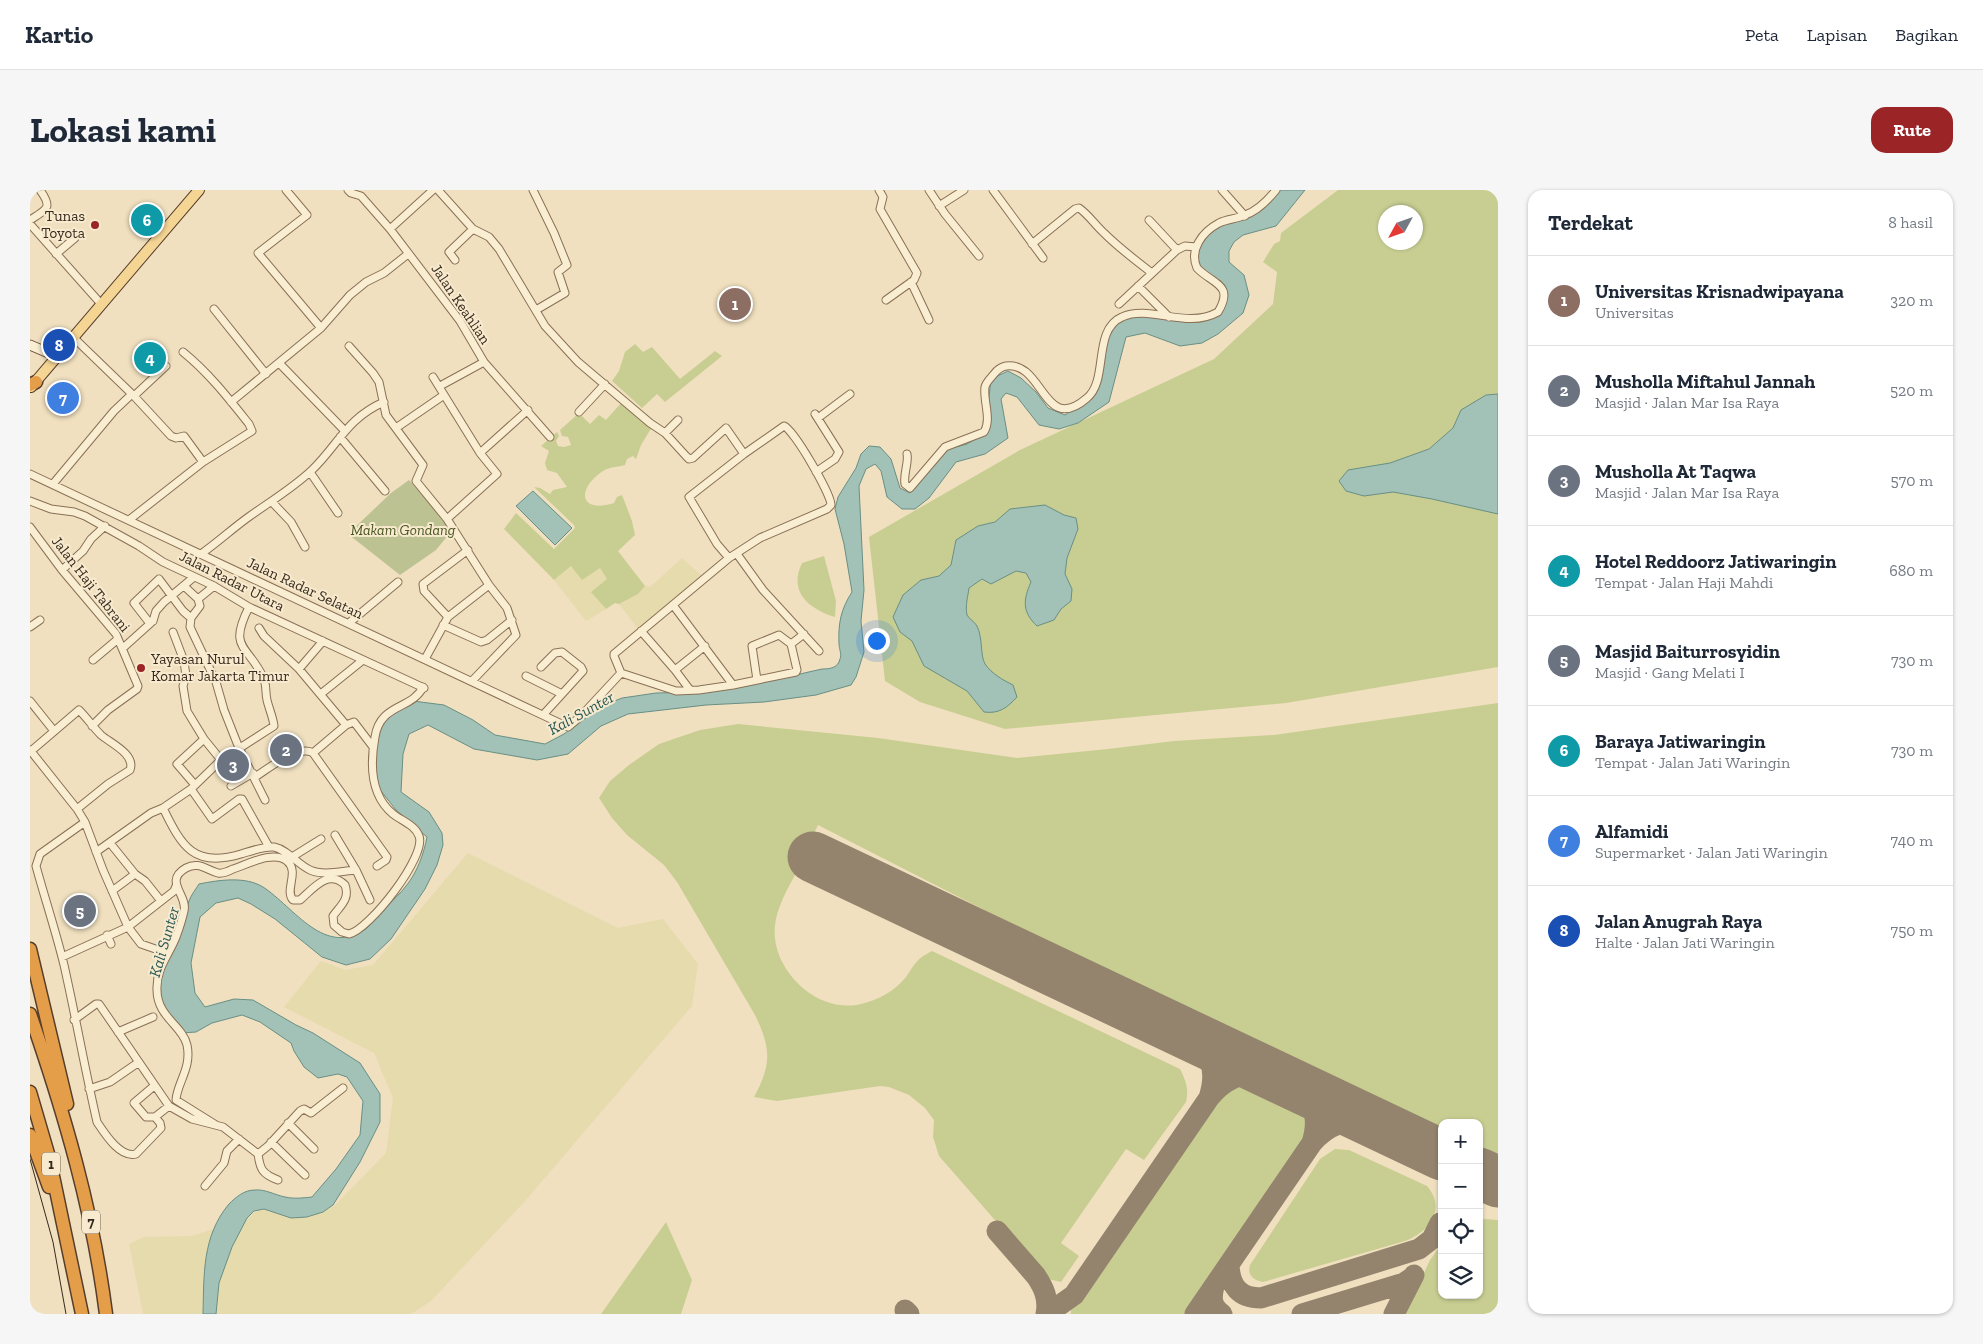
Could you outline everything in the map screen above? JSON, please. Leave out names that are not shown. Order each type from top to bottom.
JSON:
[{"type":"highway","points":[[30,949],[74,1130],[74,1150]]},
{"type":"highway","name":"7","points":[[30,1014],[74,1150],[92,1223],[106,1314]]},
{"type":"highway","name":"1","points":[[30,1092],[49,1157],[66,1237]]},
{"type":"highway","points":[[30,1135],[66,1237]]},
{"type":"highway","name":"7","points":[[66,1237],[82,1314]]},
{"type":"main road","points":[[32,385],[58,357],[199,190]]},
{"type":"street","points":[[30,220],[48,206],[47,200],[40,190]]},
{"type":"street","points":[[286,190],[307,215],[258,253],[321,328]]},
{"type":"street","name":"Jalan Keahlian","points":[[348,190],[361,196],[390,230],[460,321],[484,362],[550,437]]},
{"type":"street","points":[[390,230],[433,190]]},
{"type":"street","points":[[438,190],[473,229],[490,238],[499,249],[545,326],[578,362],[650,423],[665,433],[689,459],[693,458],[726,428],[744,454]]},
{"type":"street","points":[[533,190],[567,265],[558,272],[565,293],[536,310]]},
{"type":"street","points":[[879,190],[883,197],[880,210],[917,273],[911,282],[886,300]]},
{"type":"street","points":[[929,190],[939,206],[979,256]]},
{"type":"street","points":[[939,206],[964,190]]},
{"type":"street","points":[[993,190],[1042,258]]},
{"type":"street","points":[[1222,190],[1245,216]]},
{"type":"street","points":[[907,454],[904,479],[905,484],[910,488],[945,447],[984,432],[987,419],[985,387],[995,372],[1002,367],[1015,367],[1026,372],[1057,408],[1064,410],[1087,399],[1096,386],[1104,339],[1116,320],[1122,316],[1142,314],[1203,319],[1218,312],[1224,295],[1223,289],[1218,282],[1198,268],[1194,254],[1196,247],[1206,234],[1219,223],[1245,216],[1263,203],[1276,190]]},
{"type":"street","points":[[1032,244],[1075,209],[1079,208],[1122,250],[1152,273]]},
{"type":"street","points":[[1149,220],[1177,250]]},
{"type":"street","points":[[30,224],[102,305]]},
{"type":"street","points":[[455,260],[449,252],[473,229]]},
{"type":"street","points":[[56,254],[75,238]]},
{"type":"street","points":[[1119,304],[1177,250],[1185,246],[1196,247]]},
{"type":"street","points":[[231,402],[280,364],[321,328],[350,295],[408,254]]},
{"type":"street","points":[[911,282],[929,320]]},
{"type":"street","points":[[1138,286],[1169,317]]},
{"type":"street","points":[[214,309],[266,374]]},
{"type":"street","points":[[74,338],[133,395],[171,436],[176,438],[184,436],[203,462]]},
{"type":"street","points":[[30,345],[58,357]]},
{"type":"street","points":[[349,346],[373,372],[379,382],[386,415],[423,465],[416,481],[447,519],[489,585],[507,608],[512,620],[516,637],[472,681]]},
{"type":"street","points":[[128,520],[203,462],[252,431],[250,424],[201,367],[183,352]]},
{"type":"street","points":[[440,386],[484,362]]},
{"type":"street","points":[[280,364],[344,430]]},
{"type":"street","points":[[53,484],[114,411],[166,366]]},
{"type":"street","points":[[433,377],[480,453],[497,474],[447,519]]},
{"type":"street","points":[[579,412],[605,384]]},
{"type":"street","points":[[816,472],[835,459],[839,452],[816,416],[850,394]]},
{"type":"street","points":[[396,428],[444,395]]},
{"type":"street","points":[[201,554],[250,515],[272,502],[310,472],[344,430],[363,413],[384,402]]},
{"type":"street","points":[[480,453],[528,410]]},
{"type":"street","points":[[665,433],[678,420]]},
{"type":"street","points":[[729,558],[717,544],[689,497],[744,454],[784,426],[792,431],[828,494],[831,505],[827,509],[760,538],[729,558],[614,655],[621,673],[671,690],[690,690],[733,686],[796,672],[791,644],[779,636],[752,646],[757,680]]},
{"type":"street","points":[[340,437],[385,491]]},
{"type":"street","points":[[310,472],[338,513]]},
{"type":"street","name":"Jalan Radar Selatan","points":[[30,474],[568,727],[581,716],[621,673]]},
{"type":"street","name":"Jalan Radar Utara","points":[[30,501],[51,509],[74,512],[106,526],[163,562],[214,586],[249,607],[423,687],[418,695],[384,716],[376,730],[374,747]]},
{"type":"street","points":[[272,502],[291,522],[305,547]]},
{"type":"street","points":[[62,570],[106,526]]},
{"type":"street","name":"Jalan Haji Tabrani","points":[[30,527],[62,570],[107,622],[123,648],[138,688],[108,710],[92,726]]},
{"type":"street","points":[[448,617],[424,591],[423,584],[468,550]]},
{"type":"street","points":[[737,554],[763,590],[819,652]]},
{"type":"street","points":[[123,648],[153,621],[156,610],[194,577]]},
{"type":"street","points":[[153,621],[148,620],[134,602],[159,579],[183,611],[191,618]]},
{"type":"street","points":[[349,623],[398,582]]},
{"type":"street","points":[[425,659],[448,617],[489,585]]},
{"type":"street","points":[[184,586],[198,599],[200,606],[191,618],[190,627],[216,682],[224,710],[239,748],[265,800]]},
{"type":"street","points":[[198,599],[214,586]]},
{"type":"street","points":[[672,605],[705,646],[733,686]]},
{"type":"street","points":[[96,852],[151,813],[162,808],[193,787],[221,760],[275,725],[266,698],[265,680],[245,651],[239,635],[249,607]]},
{"type":"street","points":[[30,627],[40,620]]},
{"type":"street","points":[[443,625],[481,642],[487,640],[512,620]]},
{"type":"street","points":[[259,628],[264,636],[322,693],[346,725]]},
{"type":"street","points":[[641,631],[690,690]]},
{"type":"street","points":[[173,632],[184,661],[186,676],[183,686],[187,711],[204,739],[221,760]]},
{"type":"street","points":[[791,644],[804,634]]},
{"type":"street","points":[[92,660],[118,639]]},
{"type":"street","points":[[299,669],[323,641]]},
{"type":"street","points":[[674,670],[705,646]]},
{"type":"street","points":[[541,667],[559,651],[566,654],[581,667],[581,674],[544,715]]},
{"type":"street","points":[[322,693],[363,660]]},
{"type":"street","points":[[526,676],[562,694]]},
{"type":"street","points":[[30,701],[54,731]]},
{"type":"street","points":[[77,809],[108,784],[130,770],[131,767],[120,748],[92,726],[79,710],[30,751],[77,809],[85,822],[128,927],[141,944],[167,953]]},
{"type":"street","points":[[62,957],[128,927],[174,891],[177,878],[181,872],[194,865],[221,873],[268,858],[282,858],[289,862],[293,870],[290,895],[293,900],[300,900],[320,882],[340,881],[345,884],[346,895],[344,902],[333,916],[334,925],[342,932],[349,934],[361,928],[404,878],[420,845],[420,837],[416,830],[390,811],[373,782],[372,762],[374,747],[354,722],[346,725],[313,754]]},
{"type":"street","points":[[204,739],[177,764],[212,819],[240,798],[269,846]]},
{"type":"street","points":[[231,786],[295,752],[309,751],[350,804],[387,857],[386,860],[377,866]]},
{"type":"street","points":[[162,808],[184,844],[190,851],[205,859],[226,858],[269,846],[278,848],[292,856],[310,870],[319,872],[356,870]]},
{"type":"street","points":[[85,822],[40,854],[36,866],[62,957],[89,1089],[98,1122],[104,1132],[123,1152],[132,1155],[136,1154],[161,1128],[160,1123],[155,1117]]},
{"type":"street","points":[[335,835],[356,870],[370,900]]},
{"type":"street","points":[[292,856],[320,838]]},
{"type":"street","points":[[110,843],[135,874],[145,881],[161,901]]},
{"type":"street","points":[[112,891],[135,874]]},
{"type":"street","points":[[176,886],[184,900],[185,909],[176,938],[167,953],[158,975],[157,992],[162,1011],[186,1041],[188,1052],[184,1078],[176,1099],[190,1110],[216,1125]]},
{"type":"street","points":[[107,935],[111,944]]},
{"type":"street","points":[[74,1020],[97,1004],[169,1106],[192,1119],[223,1127],[258,1154],[260,1168],[269,1176],[278,1180]]},
{"type":"street","points":[[118,1032],[153,1017]]},
{"type":"street","points":[[89,1089],[110,1082],[139,1062]]},
{"type":"street","points":[[154,1086],[134,1103],[146,1117],[155,1117],[169,1106]]},
{"type":"street","points":[[258,1154],[302,1110],[311,1113],[343,1088]]},
{"type":"street","points":[[288,1123],[314,1149]]},
{"type":"street","points":[[205,1186],[224,1163],[227,1150],[239,1139]]},
{"type":"street","points":[[271,1142],[305,1175]]},
{"type":"shaded area","points":[[682,558],[702,576],[639,630],[619,604],[638,594],[645,586],[650,587]]},
{"type":"shaded area","points":[[571,566],[600,568],[607,579],[592,592],[606,609],[586,621],[554,580]]},
{"type":"shaded area","points":[[468,853],[618,928],[663,919],[698,964],[692,1006],[526,1200],[431,1301],[411,1314],[143,1314],[129,1244],[144,1237],[192,1236],[248,1218],[255,1212],[264,1209],[290,1218],[308,1218],[334,1206],[386,1153],[393,1098],[374,1053],[284,1007],[321,961],[345,970],[373,965]]},
{"type":"green space","points":[[1338,190],[1498,190],[1498,667],[1286,703],[1005,729],[920,702],[885,681],[869,537],[1020,450],[1214,359],[1273,304],[1277,272],[1263,262],[1274,244],[1280,241],[1281,233]]},
{"type":"green space","points":[[635,344],[643,352],[652,347],[680,379],[715,351],[722,356],[665,402],[657,394],[642,408],[612,381],[619,371],[625,352]]},
{"type":"green space","points":[[622,402],[652,427],[641,445],[636,459],[633,456],[627,459],[625,465],[603,471],[588,485],[585,498],[594,505],[602,506],[614,503],[617,497],[622,495],[635,535],[618,551],[645,586],[638,594],[619,604],[615,603],[606,609],[591,592],[607,579],[600,568],[582,580],[571,566],[554,580],[504,529],[516,513],[554,549],[575,528],[534,487],[550,494],[553,490],[567,487],[557,473],[547,470],[545,463],[549,451],[541,446],[557,432],[559,436],[556,441],[558,446],[571,445],[568,437],[562,436],[560,430],[579,413],[590,424],[599,415],[606,420]]},
{"type":"green space","name":"Makam Gondang","points":[[409,480],[453,529],[436,550],[400,575],[348,534],[391,493]]},
{"type":"green space","points":[[824,556],[836,601],[835,617],[809,604],[799,591],[798,573],[802,563]]},
{"type":"green space","points":[[1498,703],[1498,1173],[1483,1166],[1483,1119],[1438,1119],[1438,1142],[818,825],[781,903],[775,929],[775,939],[780,958],[790,975],[804,989],[824,1001],[846,1006],[867,1002],[880,997],[897,987],[919,959],[932,951],[1180,1069],[1186,1085],[1186,1102],[1144,1160],[1126,1149],[1061,1243],[1079,1256],[1061,1282],[1048,1279],[1043,1275],[939,1156],[933,1137],[934,1120],[925,1108],[909,1095],[889,1087],[880,1086],[777,1101],[754,1097],[764,1075],[767,1056],[764,1037],[755,1015],[677,882],[664,865],[627,835],[612,818],[599,798],[610,781],[659,744],[700,730],[738,724],[878,738],[1017,758],[1174,741],[1274,735]]},
{"type":"green space","points":[[1264,1071],[1303,1089],[1314,1109],[1316,1129],[1312,1143],[1195,1314],[1071,1314],[1071,1302],[1216,1089],[1227,1081],[1239,1076]]},
{"type":"green space","points":[[1335,1149],[1349,1150],[1427,1186],[1433,1195],[1435,1203],[1435,1211],[1428,1226],[1414,1237],[1405,1241],[1263,1282],[1256,1280],[1249,1272],[1250,1265],[1320,1159]]},
{"type":"green space","points":[[1483,1219],[1498,1220],[1498,1314],[1405,1314],[1430,1260],[1438,1249],[1438,1299],[1483,1299]]},
{"type":"green space","points":[[666,1222],[692,1280],[681,1314],[601,1314]]},
{"type":"water","points":[[1276,190],[1305,190],[1276,226],[1243,235],[1234,242],[1229,251],[1229,262],[1244,275],[1249,295],[1243,313],[1218,334],[1202,343],[1180,346],[1145,333],[1126,337],[1109,402],[1078,423],[1059,429],[1039,425],[1017,397],[1006,393],[1001,399],[1008,438],[985,454],[956,462],[929,498],[915,509],[902,509],[887,497],[881,471],[875,464],[866,469],[859,486],[864,590],[861,621],[864,652],[856,677],[851,685],[816,695],[764,702],[706,705],[628,714],[601,726],[568,754],[537,760],[474,749],[428,725],[409,734],[403,754],[401,792],[429,812],[442,833],[443,845],[437,865],[425,889],[391,939],[370,959],[346,965],[322,957],[275,919],[238,898],[216,903],[200,917],[191,963],[195,993],[205,1007],[234,999],[253,1000],[313,1033],[360,1063],[380,1094],[380,1122],[360,1162],[333,1205],[323,1212],[307,1217],[291,1218],[264,1209],[254,1211],[247,1218],[232,1247],[219,1283],[216,1314],[203,1314],[206,1256],[209,1243],[220,1216],[229,1204],[240,1194],[251,1190],[262,1190],[288,1198],[312,1197],[336,1169],[360,1135],[363,1101],[347,1077],[338,1074],[318,1078],[304,1067],[291,1043],[260,1022],[242,1015],[212,1023],[196,1032],[182,1033],[170,1018],[163,1004],[160,991],[161,979],[169,954],[184,924],[187,906],[199,884],[240,880],[256,884],[275,896],[311,927],[324,934],[337,937],[352,936],[367,928],[401,892],[414,875],[427,837],[396,810],[373,781],[376,734],[390,712],[413,701],[444,705],[473,720],[495,735],[545,744],[564,734],[602,706],[622,698],[656,693],[699,692],[747,686],[836,666],[841,657],[839,636],[841,616],[852,592],[844,544],[835,509],[838,497],[856,468],[861,454],[869,446],[880,447],[891,459],[900,488],[910,493],[941,451],[967,444],[985,433],[991,379],[1008,371],[1021,378],[1036,392],[1048,408],[1065,415],[1094,394],[1111,327],[1131,314],[1181,319],[1218,312],[1224,295],[1200,271],[1196,247],[1219,223],[1245,216]]},
{"type":"water","points":[[1498,394],[1498,514],[1393,492],[1364,496],[1346,491],[1339,481],[1348,470],[1390,463],[1429,449],[1453,428],[1461,410],[1486,395]]},
{"type":"water","points":[[533,491],[572,528],[555,545],[516,506]]},
{"type":"water","points":[[1045,505],[1064,515],[1076,518],[1078,529],[1067,558],[1065,574],[1072,589],[1071,601],[1061,609],[1054,620],[1037,626],[1026,611],[1026,594],[1031,582],[1026,573],[1016,571],[991,584],[982,579],[969,588],[966,605],[967,615],[979,631],[982,656],[985,664],[994,674],[1013,685],[1017,697],[1002,709],[994,712],[984,712],[967,691],[924,666],[912,641],[900,632],[893,617],[903,595],[921,580],[939,576],[951,565],[956,540],[978,526],[995,522],[1010,509]]},
{"type":"taxiway","points":[[1191,1036],[1204,1050],[1211,1064],[1213,1079],[1209,1098],[1221,1086],[1240,1075],[1264,1071]]},
{"type":"taxiway","points":[[1303,1089],[1315,1115],[1312,1143],[1324,1132],[1337,1125],[1351,1121],[1368,1120]]},
{"type":"taxiway","points":[[1047,1314],[1074,1295],[1209,1098]]},
{"type":"taxiway","points":[[1195,1314],[1312,1143]]},
{"type":"taxiway","points":[[1483,1191],[1498,1188]]},
{"type":"taxiway","points":[[1229,1265],[1231,1279],[1237,1289],[1247,1296],[1261,1298],[1419,1249],[1432,1239],[1438,1227]]},
{"type":"taxiway","points":[[997,1231],[1039,1280],[1046,1299],[1046,1314]]},
{"type":"taxiway","points":[[1394,1314],[1414,1275]]},
{"type":"taxiway","points":[[1302,1314],[1404,1283],[1413,1277]]},
{"type":"taxiway","points":[[1214,1286],[1213,1302],[1222,1314]]},
{"type":"taxiway","points":[[905,1310],[909,1314]]},
{"type":"runway","points":[[813,857],[1438,1153]]},
{"type":"runway","points":[[1483,1175],[1498,1182]]},
{"type":"tram line","points":[[30,1159],[53,1242],[66,1314]]},
{"type":"place","name":"Baraya Jatiwaringin","points":[[147,220]]},
{"type":"place","name":"Tunas Toyota","points":[[95,225]]},
{"type":"place","name":"Universitas Krisnadwipayana","points":[[735,304]]},
{"type":"place","name":"Jalan Anugrah Raya","points":[[59,345]]},
{"type":"place","name":"Hotel Reddoorz Jatiwaringin","points":[[150,358]]},
{"type":"place","name":"Alfamidi","points":[[63,398]]},
{"type":"place","name":"Yayasan Nurul Komar Jakarta Timur","points":[[141,668]]},
{"type":"place","name":"Musholla Miftahul Jannah","points":[[286,750]]},
{"type":"place","name":"Musholla At Taqwa","points":[[233,765]]},
{"type":"place","name":"Masjid Baiturrosyidin","points":[[80,911]]},
{"type":"water label","name":"Kali Sunter","points":[[581,713]]},
{"type":"water label","name":"Kali Sunter","points":[[164,942]]}]
